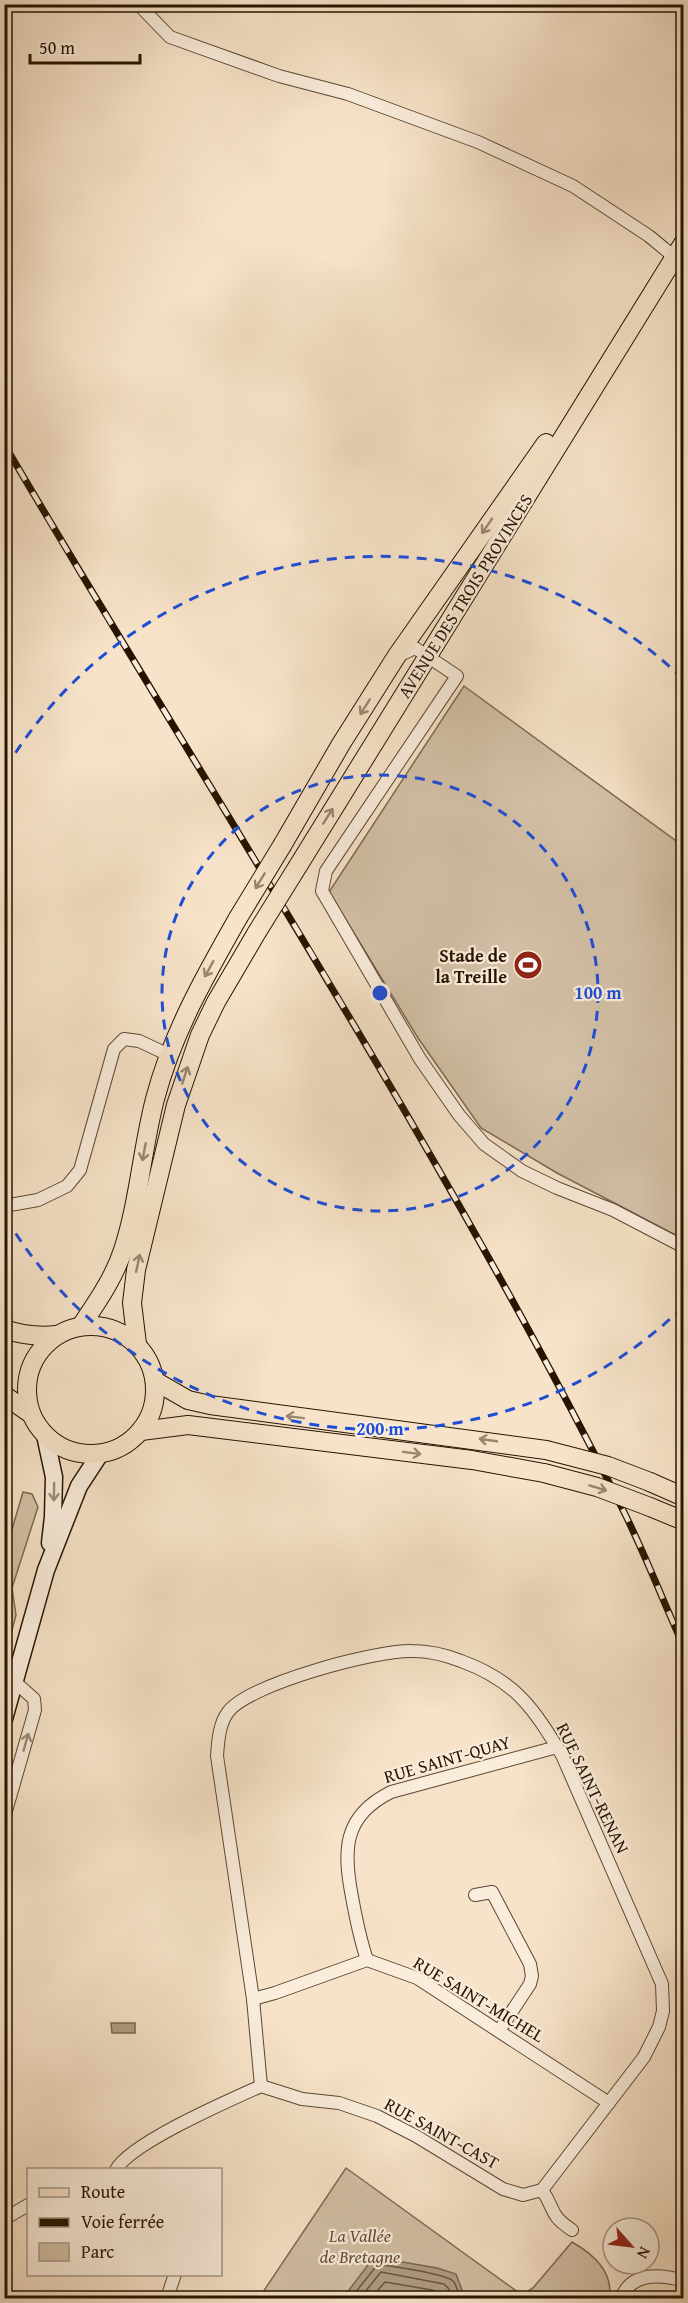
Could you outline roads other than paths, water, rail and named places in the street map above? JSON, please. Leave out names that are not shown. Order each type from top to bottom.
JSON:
[{"type":"main road","name":"AVENUE DES TROIS PROVINCES","points":[[169,1054],[191,1002],[238,918],[341,744],[396,657],[631,325],[679,261],[684,242]]},
{"type":"main road","name":"AVENUE DES TROIS PROVINCES","points":[[137,1344],[132,1303],[136,1270],[176,1105],[200,1035],[216,1002],[257,932],[631,325]]},
{"type":"main road","points":[[81,1326],[102,1295],[122,1251],[155,1098],[169,1054]]},
{"type":"main road","points":[[4,1329],[41,1337],[56,1335],[81,1326],[100,1327],[118,1333],[137,1344],[151,1365],[155,1381],[153,1408],[141,1431],[127,1442],[100,1454],[82,1453],[45,1435]]},
{"type":"main road","points":[[46,1570],[53,1517],[54,1477],[45,1435],[31,1414],[26,1392],[29,1370],[40,1350],[56,1335]]},
{"type":"main road","points":[[155,1381],[189,1400],[219,1406],[474,1438],[546,1450],[608,1466],[684,1497]]},
{"type":"main road","points":[[4,1395],[31,1414]]},
{"type":"main road","points":[[141,1431],[188,1425],[472,1460],[544,1473],[597,1487],[684,1521]]},
{"type":"main road","points":[[4,1719],[46,1570],[79,1486],[100,1454]]},
{"type":"street","points":[[138,4],[170,36],[279,76],[348,94],[467,138],[573,186],[649,236],[679,261]]},
{"type":"street","points":[[396,657],[415,648],[457,676],[326,871],[322,891],[420,1059],[459,1115],[484,1144],[522,1171],[556,1188],[613,1210],[684,1247]]},
{"type":"street","points":[[4,1206],[38,1200],[67,1186],[80,1170],[114,1049],[124,1039],[139,1041],[169,1054]]},
{"type":"street","name":"RUE SAINT-RENAN","points":[[261,2086],[253,1999],[217,1756],[220,1731],[228,1712],[250,1694],[268,1686],[366,1657],[394,1652],[431,1652],[477,1667],[512,1687],[536,1714],[557,1747],[662,1984],[663,2011],[660,2027],[644,2057],[542,2190]]},
{"type":"street","points":[[4,1818],[35,1710],[34,1699],[15,1682]]},
{"type":"street","name":"RUE SAINT-QUAY","points":[[367,1960],[359,1936],[346,1866],[350,1834],[364,1810],[375,1800],[391,1792],[557,1747]]},
{"type":"street","points":[[475,1895],[492,1892],[530,1964],[530,1984],[499,2031]]},
{"type":"street","points":[[253,1999],[275,1994],[367,1960]]},
{"type":"street","name":"RUE SAINT-MICHEL","points":[[367,1960],[417,1978],[609,2103]]},
{"type":"street","points":[[117,2168],[132,2152],[184,2122],[261,2086]]},
{"type":"street","name":"RUE SAINT-CAST","points":[[261,2086],[302,2099],[339,2103],[377,2116],[416,2136],[503,2189],[523,2195],[542,2190]]},
{"type":"street","points":[[542,2190],[547,2197],[551,2211],[558,2220],[572,2230]]},
{"type":"street","points":[[4,2219],[27,2206]]},
{"type":"street","points":[[621,2298],[632,2283],[645,2277],[665,2275],[684,2281]]},
{"type":"street","points":[[166,2298],[174,2276]]},
{"type":"water","points":[[111,2023],[135,2023],[135,2033],[112,2033]]},
{"type":"water","points":[[374,2257],[437,2268],[456,2274],[465,2298],[343,2298]]},
{"type":"railway","points":[[4,444],[324,974],[479,1241],[554,1377],[625,1514],[684,1647]]},
{"type":"place","name":"Stade de la Treille","points":[[528,965]]},
{"type":"park label","name":"La Vallée de Bretagne","points":[[360,2245]]}]
